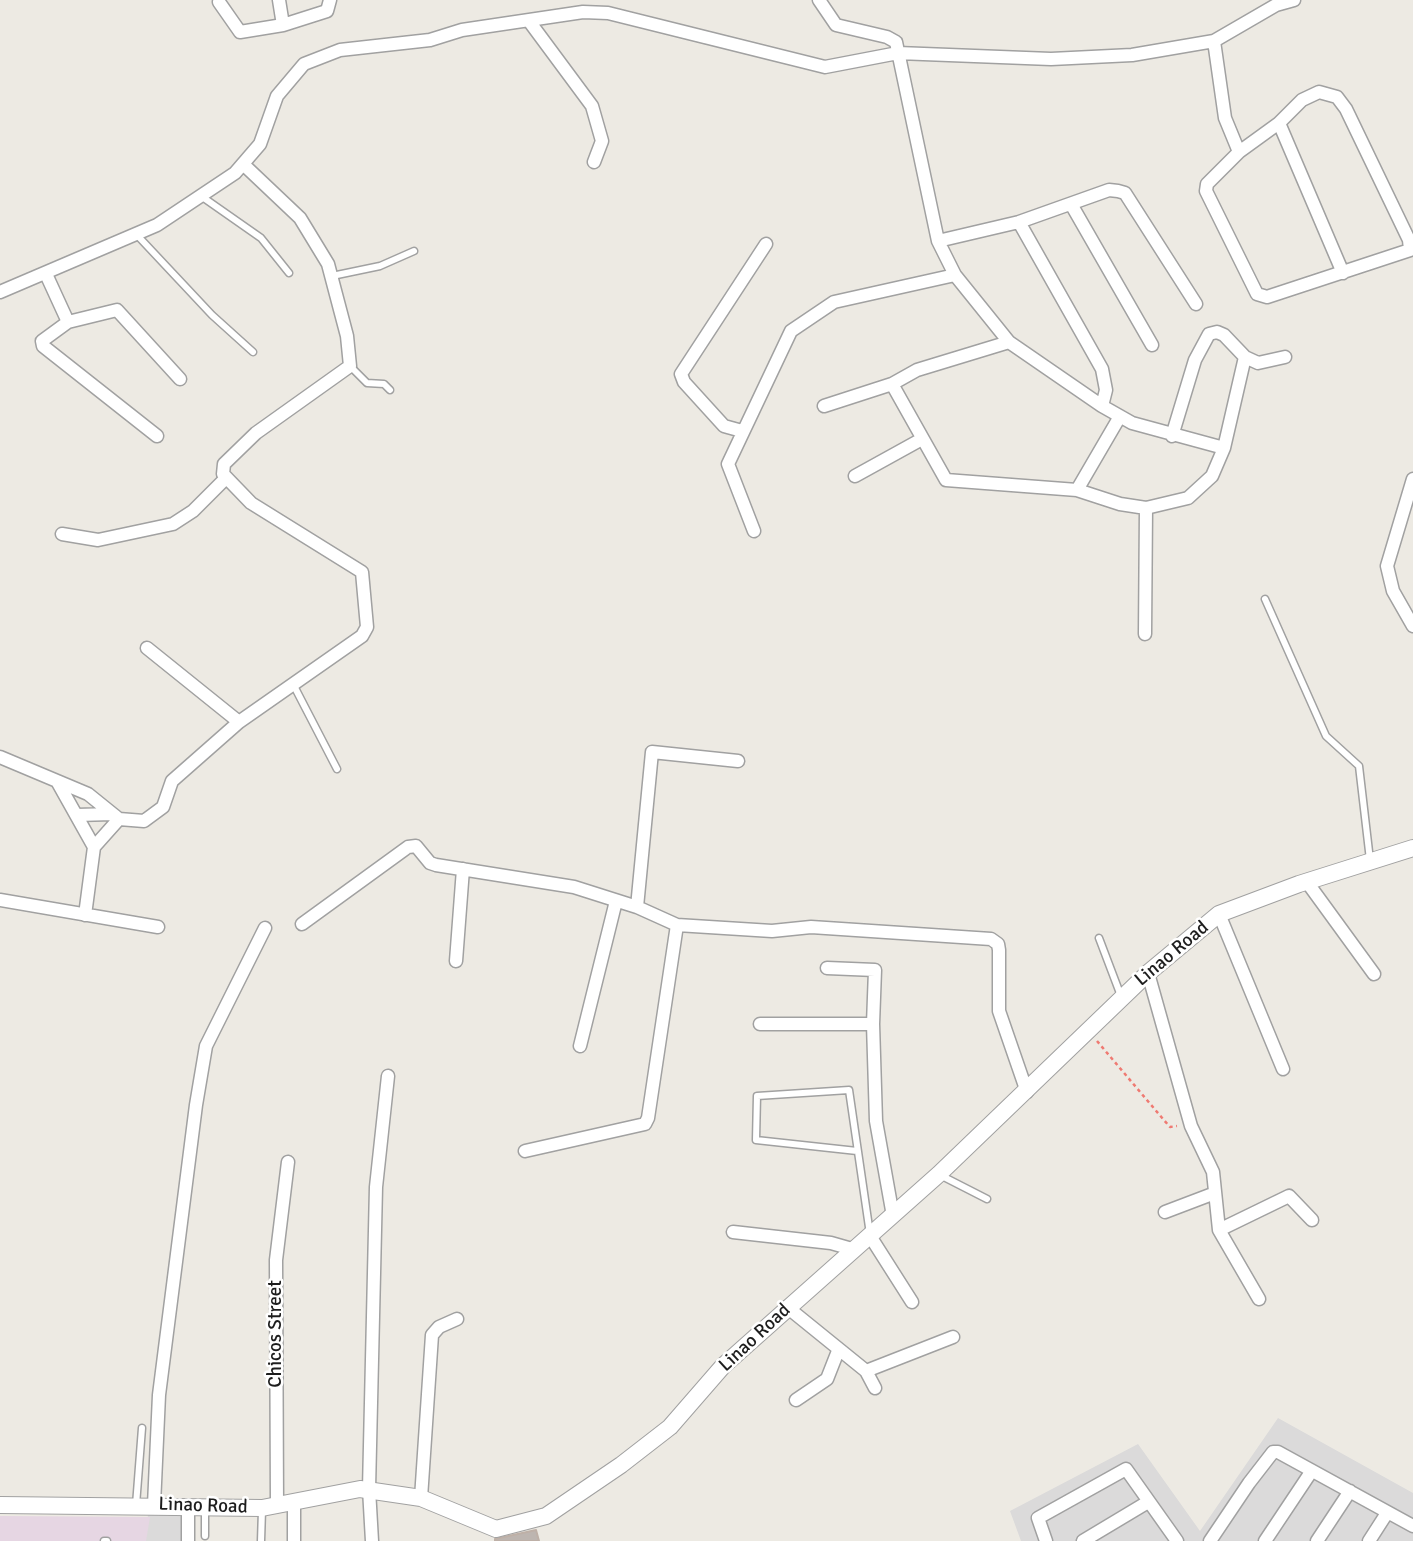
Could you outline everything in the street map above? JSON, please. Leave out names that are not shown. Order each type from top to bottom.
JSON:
[{"type":"street","points":[[279,0],[283,24]]},
{"type":"street","points":[[219,2],[240,32],[283,24],[327,11],[330,0]]},
{"type":"street","points":[[819,0],[836,24],[892,39],[898,53],[938,241],[955,275],[1009,342],[1119,418],[1172,436],[1224,448]]},
{"type":"street","points":[[0,292],[157,225],[201,196],[243,164],[260,144],[277,96],[303,64],[340,50],[430,40],[462,30],[583,12],[608,13],[825,67],[898,53],[1051,60],[1132,55],[1213,41],[1276,5],[1294,0]]},
{"type":"street","points":[[529,21],[593,106],[602,141],[594,162]]},
{"type":"street","points":[[1213,41],[1225,118],[1239,152]]},
{"type":"street","points":[[1319,92],[1337,97],[1346,109],[1409,240],[1407,253],[1266,297],[1257,294],[1206,191],[1207,184],[1239,152],[1279,123],[1310,96],[1319,92]]},
{"type":"street","points":[[1279,123],[1343,273]]},
{"type":"street","points":[[77,815],[116,817],[131,822],[153,816],[163,807],[172,781],[239,722],[365,634],[362,572],[251,503],[225,479],[224,464],[256,433],[350,366],[347,336],[332,276],[315,241],[300,219],[243,164]]},
{"type":"street","points":[[938,241],[1019,222],[1108,190],[1125,193],[1196,304]]},
{"type":"street","points":[[1071,204],[1152,345]]},
{"type":"street","points":[[1019,222],[1102,369],[1107,390],[1102,406]]},
{"type":"street","points":[[742,431],[724,426],[684,382],[681,374],[766,244]]},
{"type":"street","points":[[46,274],[68,323]]},
{"type":"street","points":[[754,531],[728,466],[790,331],[834,302],[955,275]]},
{"type":"street","points":[[157,436],[43,346],[45,337],[68,323],[117,310],[180,379]]},
{"type":"street","points":[[1172,436],[1195,359],[1209,334],[1217,332],[1224,335],[1245,357],[1258,363],[1285,357]]},
{"type":"street","points":[[824,406],[892,384],[917,370],[1009,342]]},
{"type":"street","points":[[892,384],[946,480],[1077,490],[1120,505],[1146,508],[1188,498],[1212,476],[1224,448],[1245,357]]},
{"type":"street","points":[[1077,490],[1119,418]]},
{"type":"street","points":[[855,476],[922,439]]},
{"type":"street","points":[[1413,478],[1387,566],[1393,591],[1413,626]]},
{"type":"street","points":[[62,534],[98,540],[173,524],[193,511],[225,479]]},
{"type":"street","points":[[1145,634],[1146,508]]},
{"type":"street","points":[[147,648],[239,722]]},
{"type":"street","points":[[637,907],[652,752],[738,761]]},
{"type":"street","points":[[0,757],[88,794],[116,817]]},
{"type":"street","points":[[57,781],[94,847]]},
{"type":"street","points":[[85,915],[94,847],[116,817]]},
{"type":"street","points":[[302,923],[408,847],[419,847],[430,863],[574,887],[637,907],[677,925],[772,931],[811,927],[995,941],[999,950],[999,1011],[1027,1092]]},
{"type":"street","name":"Linao Road","points":[[0,1505],[278,1506],[369,1489],[421,1499],[499,1535],[546,1516],[621,1465],[670,1427],[723,1366],[939,1174],[1027,1092],[1147,973],[1219,914],[1307,881],[1413,848]]},
{"type":"street","points":[[456,961],[463,869]]},
{"type":"street","points":[[1307,881],[1374,974]]},
{"type":"street","points":[[0,900],[158,927]]},
{"type":"street","points":[[580,1046],[616,901]]},
{"type":"street","points":[[1219,914],[1283,1069]]},
{"type":"street","points":[[525,1151],[639,1127],[648,1118],[677,925]]},
{"type":"street","points":[[154,1505],[159,1395],[206,1046],[265,928]]},
{"type":"street","points":[[827,968],[875,970],[873,1024],[876,1121],[893,1216]]},
{"type":"street","points":[[1147,973],[1191,1126],[1213,1172],[1219,1230],[1259,1299]]},
{"type":"street","points":[[760,1024],[873,1024]]},
{"type":"street","points":[[372,1541],[369,1489],[376,1186],[388,1076]]},
{"type":"street","name":"Chicos Street","points":[[288,1162],[276,1260],[278,1506],[294,1541]]},
{"type":"street","points":[[1165,1212],[1216,1193]]},
{"type":"street","points":[[1219,1230],[1289,1196],[1312,1220]]},
{"type":"street","points":[[733,1232],[831,1243],[852,1249]]},
{"type":"street","points":[[870,1236],[912,1302]]},
{"type":"street","points":[[787,1307],[866,1371],[875,1388]]},
{"type":"street","points":[[421,1499],[432,1335],[439,1327],[457,1319]]},
{"type":"street","points":[[866,1371],[953,1337]]},
{"type":"street","points":[[796,1400],[827,1379],[838,1351]]},
{"type":"street","points":[[1210,1541],[1273,1452],[1284,1454],[1311,1472],[1413,1526]]},
{"type":"street","points":[[1046,1541],[1038,1518],[1126,1469],[1172,1540]]},
{"type":"street","points":[[1265,1541],[1311,1472]]},
{"type":"street","points":[[1317,1541],[1350,1491]]},
{"type":"street","points":[[1083,1541],[1149,1502]]},
{"type":"street","points":[[187,1541],[188,1507]]},
{"type":"street","points":[[1369,1541],[1387,1513]]},
{"type":"lane","points":[[201,196],[261,238],[289,273]]},
{"type":"lane","points":[[136,234],[212,316],[253,352]]},
{"type":"lane","points":[[332,276],[380,266],[414,251]]},
{"type":"lane","points":[[350,366],[367,383],[384,384],[390,390]]},
{"type":"lane","points":[[1265,599],[1326,736],[1359,766],[1370,862]]},
{"type":"lane","points":[[293,684],[337,769]]},
{"type":"lane","points":[[1099,938],[1122,998]]},
{"type":"lane","points":[[857,1151],[756,1140],[757,1096],[849,1090],[870,1236]]},
{"type":"lane","points":[[939,1174],[987,1199]]},
{"type":"lane","points":[[136,1505],[142,1428]]},
{"type":"lane","points":[[261,1541],[278,1506]]},
{"type":"lane","points":[[205,1507],[205,1536]]},
{"type":"path","points":[[1088,1031],[1170,1126],[1191,1126]]},
{"type":"shaded area","points":[[1278,1418],[1413,1493],[1413,1541],[1021,1541],[1010,1511],[1138,1444],[1200,1531]]},
{"type":"shaded area","points":[[185,1510],[185,1541],[145,1541],[148,1514]]},
{"type":"shaded area","points":[[0,1516],[150,1517],[146,1541],[0,1541]]},
{"type":"building","points":[[536,1530],[539,1541],[495,1541],[495,1539]]}]
